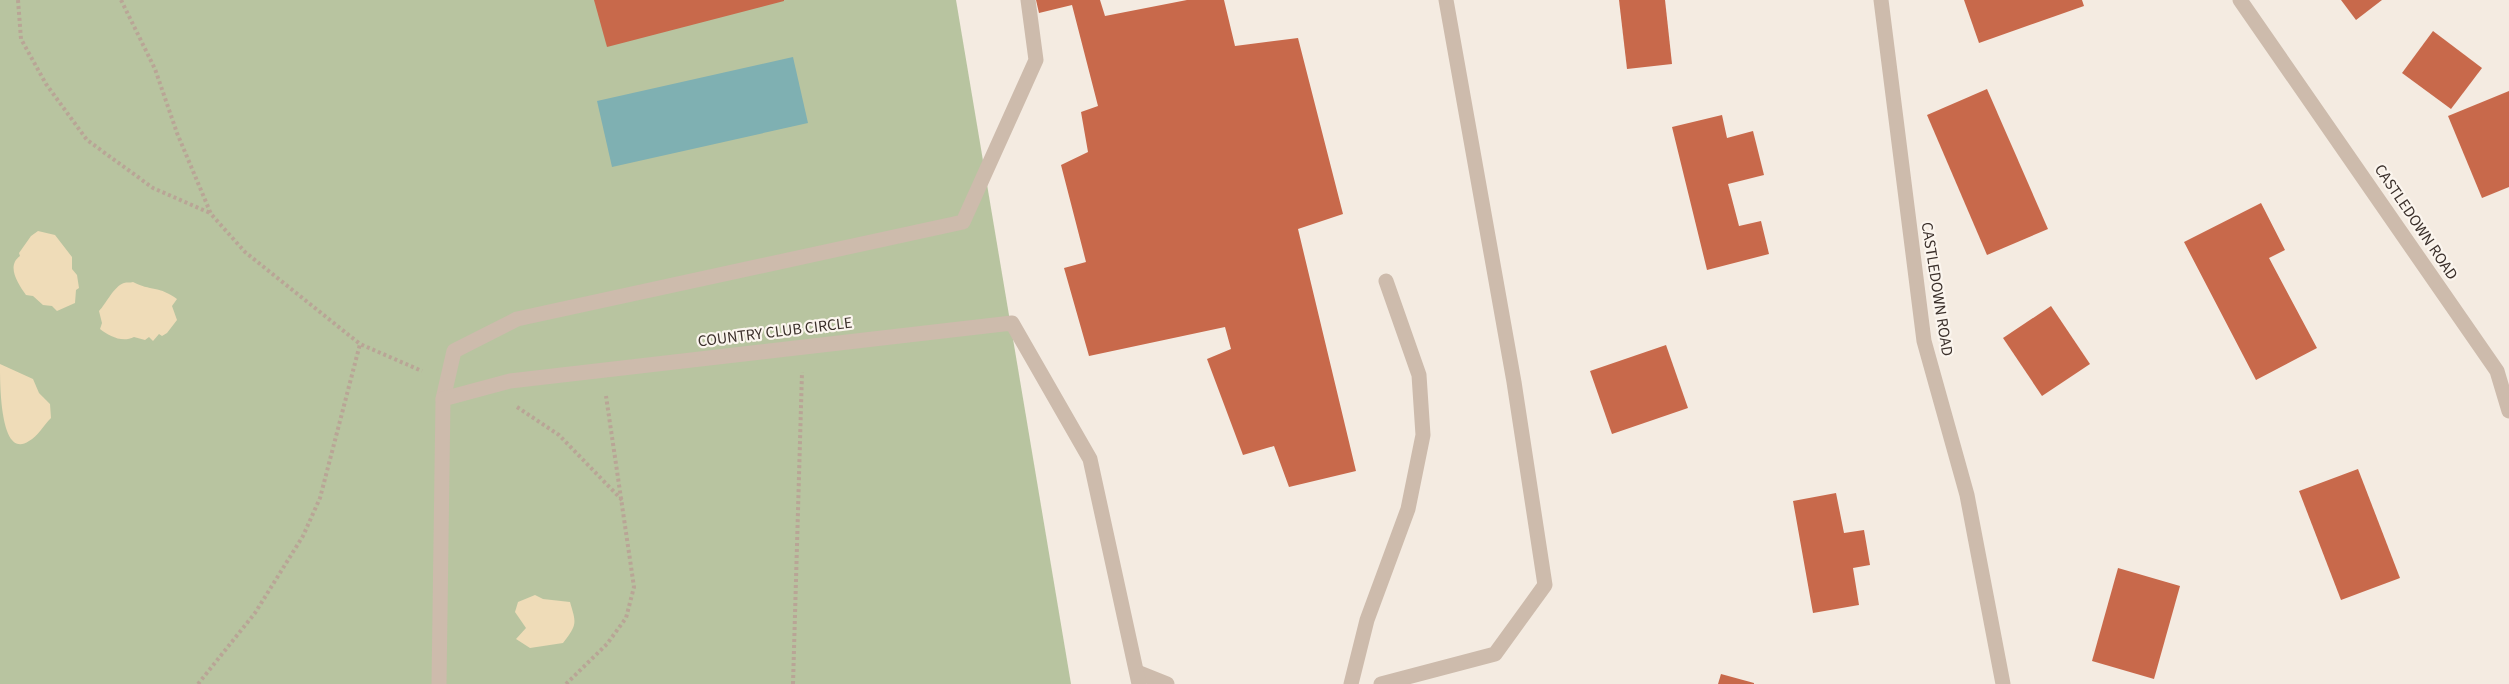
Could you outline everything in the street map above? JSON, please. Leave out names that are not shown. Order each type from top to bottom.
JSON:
[{"type":"street","points":[[439,684],[443,399],[454,351],[517,319],[963,222],[1036,60],[1028,0]]},
{"type":"street","points":[[1381,684],[1496,654],[1545,585],[1514,382],[1446,0]]},
{"type":"street","name":"CASTLEDOWN ROAD","points":[[1881,0],[1924,341],[1967,495],[2003,684]]},
{"type":"street","name":"CASTLEDOWN ROAD","points":[[2240,0],[2497,371],[2509,411]]},
{"type":"street","points":[[1351,684],[1367,620],[1408,509],[1423,435],[1419,375],[1386,281]]},
{"type":"street","name":"COUNTRY CLUB CIRCLE","points":[[443,399],[510,381],[1012,323],[1090,459],[1138,678]]},
{"type":"street","points":[[1138,678],[1167,684]]},
{"type":"path","points":[[18,0],[21,39],[46,84],[87,140],[153,188],[211,213]]},
{"type":"path","points":[[121,0],[155,69],[177,133],[211,213],[260,265],[360,344],[421,371],[448,377]]},
{"type":"path","points":[[198,684],[255,613],[303,536],[320,498],[360,344]]},
{"type":"path","points":[[793,684],[803,347]]},
{"type":"path","points":[[566,684],[607,644],[626,618],[634,587],[602,370]]},
{"type":"path","points":[[487,387],[559,435],[622,500]]},
{"type":"green space","points":[[0,0],[956,0],[1071,684],[0,684]]},
{"type":"sand","points":[[38,231],[55,235],[72,257],[72,269],[77,275],[79,288],[76,290],[75,303],[57,311],[52,306],[43,305],[33,296],[26,295],[15,275],[14,265],[20,256],[19,253],[31,236]]},
{"type":"sand","points":[[133,282],[165,292],[177,299],[172,306],[177,320],[167,333],[162,336],[159,334],[153,341],[149,337],[145,340],[134,337],[120,339],[100,329],[102,323],[99,311],[120,285]]},
{"type":"sand","points":[[0,364],[33,379],[39,393],[50,404],[51,418],[29,441],[19,444],[12,440],[7,431],[0,387]]},
{"type":"sand","points":[[535,595],[543,599],[570,602],[574,623],[563,643],[530,648],[516,639],[526,628],[515,612],[518,602]]},
{"type":"water","points":[[793,57],[808,123],[612,167],[597,101]]},
{"type":"building","points":[[594,0],[784,0],[784,1],[607,47]]},
{"type":"building","points":[[1036,0],[1100,0],[1105,16],[1187,0],[1224,0],[1235,46],[1298,38],[1343,214],[1298,229],[1356,471],[1289,487],[1274,446],[1243,455],[1207,359],[1231,349],[1225,327],[1089,356],[1064,268],[1086,262],[1061,165],[1088,152],[1081,112],[1098,106],[1072,5],[1039,13]]},
{"type":"building","points":[[1619,0],[1665,0],[1672,64],[1627,69]]},
{"type":"building","points":[[1964,0],[2082,0],[2084,6],[1979,43]]},
{"type":"building","points":[[2341,0],[2382,0],[2356,20]]},
{"type":"building","points":[[2433,31],[2482,68],[2451,109],[2402,73]]},
{"type":"building","points":[[1987,89],[2048,229],[1987,255],[1927,115]]},
{"type":"building","points":[[2509,91],[2509,187],[2482,198],[2448,116]]},
{"type":"building","points":[[1722,115],[1727,138],[1753,131],[1764,175],[1728,184],[1739,226],[1761,221],[1769,254],[1707,270],[1672,127]]},
{"type":"building","points":[[2261,203],[2285,250],[2269,258],[2317,348],[2256,380],[2184,242]]},
{"type":"building","points":[[2051,306],[2090,364],[2042,396],[2003,338]]},
{"type":"building","points":[[1666,345],[1688,408],[1612,434],[1590,371]]},
{"type":"building","points":[[2358,469],[2400,578],[2341,600],[2299,491]]},
{"type":"building","points":[[1836,493],[1844,533],[1864,530],[1870,565],[1853,568],[1859,605],[1813,613],[1793,501]]},
{"type":"building","points":[[2118,568],[2180,586],[2154,679],[2092,661]]},
{"type":"building","points":[[1721,674],[1754,683],[1754,684],[1718,684]]}]
